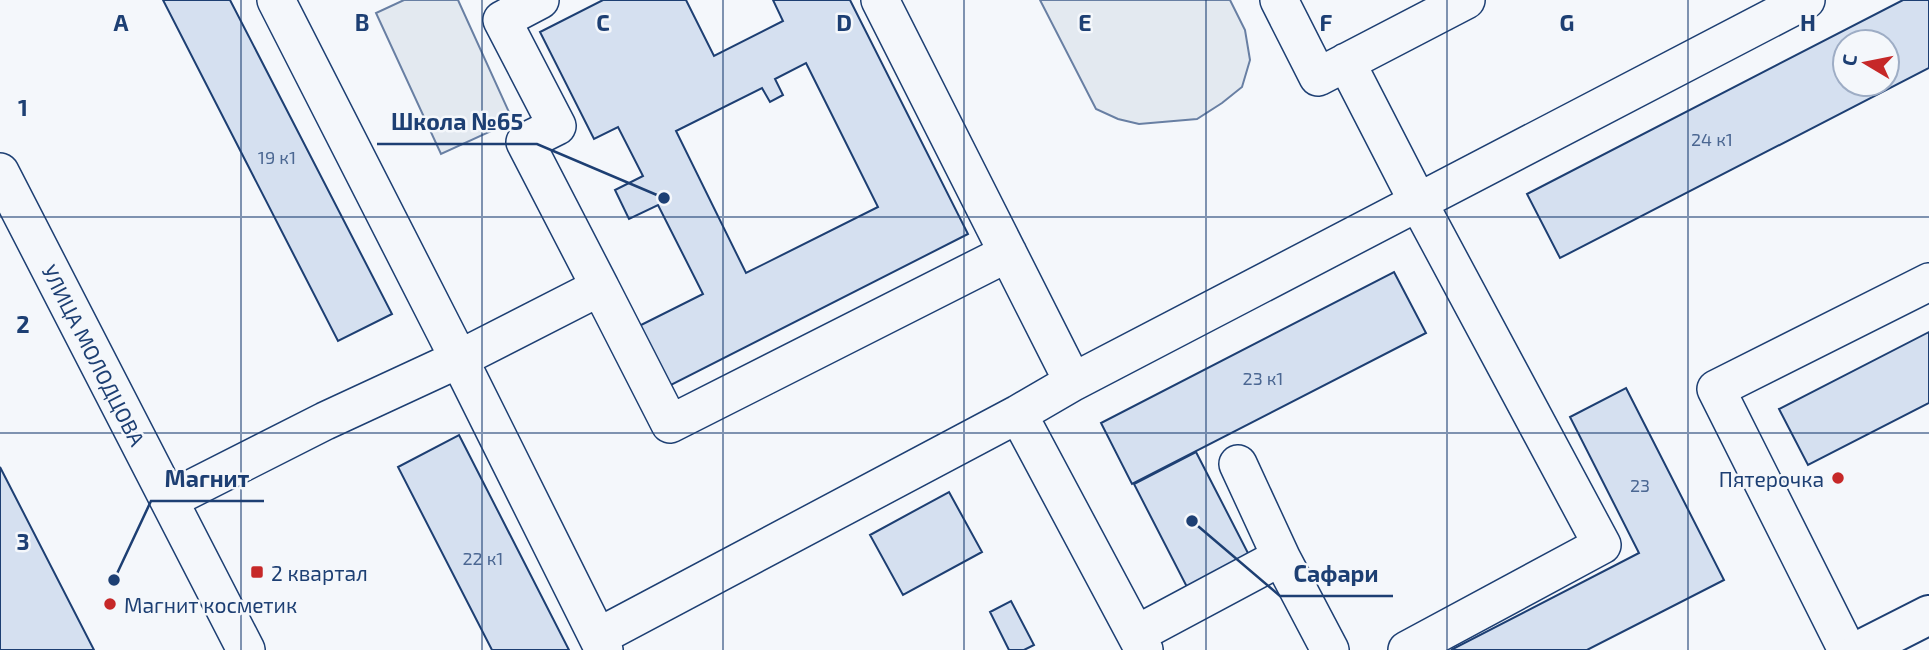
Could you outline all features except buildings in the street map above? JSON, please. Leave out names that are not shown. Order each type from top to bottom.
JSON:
[{"type":"main road","points":[[1860,650],[1929,615]]},
{"type":"street","points":[[276,0],[601,643],[1073,382],[1806,0]]},
{"type":"street","points":[[540,0],[502,20],[557,126],[525,142],[670,425],[1008,253]]},
{"type":"street","points":[[880,0],[1073,382]]},
{"type":"street","points":[[1279,0],[1318,76],[1466,0]]},
{"type":"street","points":[[1346,62],[1602,545],[1407,650]]},
{"type":"street","name":"УЛИЦА МОЛОДЦОВА","points":[[0,172],[246,650]]},
{"type":"street","points":[[1847,650],[1716,389],[1929,282]]},
{"type":"street","points":[[169,500],[600,287]]},
{"type":"street","points":[[1018,414],[1141,642],[1281,557]]},
{"type":"street","points":[[1238,464],[1281,557],[1330,650]]},
{"type":"shaded area","points":[[404,0],[458,0],[513,121],[441,154],[376,13]]},
{"type":"shaded area","points":[[1040,0],[1230,0],[1245,30],[1250,60],[1242,87],[1197,119],[1139,124],[1118,119],[1096,109]]},
{"type":"place","name":"Школа №65","points":[[664,198]]},
{"type":"place","name":"Пятерочка","points":[[1838,478]]},
{"type":"place","name":"Сафари","points":[[1192,521]]},
{"type":"place","name":"2 квартал","points":[[257,572]]},
{"type":"place","name":"Магнит","points":[[114,580]]},
{"type":"place","name":"Магнит косметик","points":[[110,604]]}]
